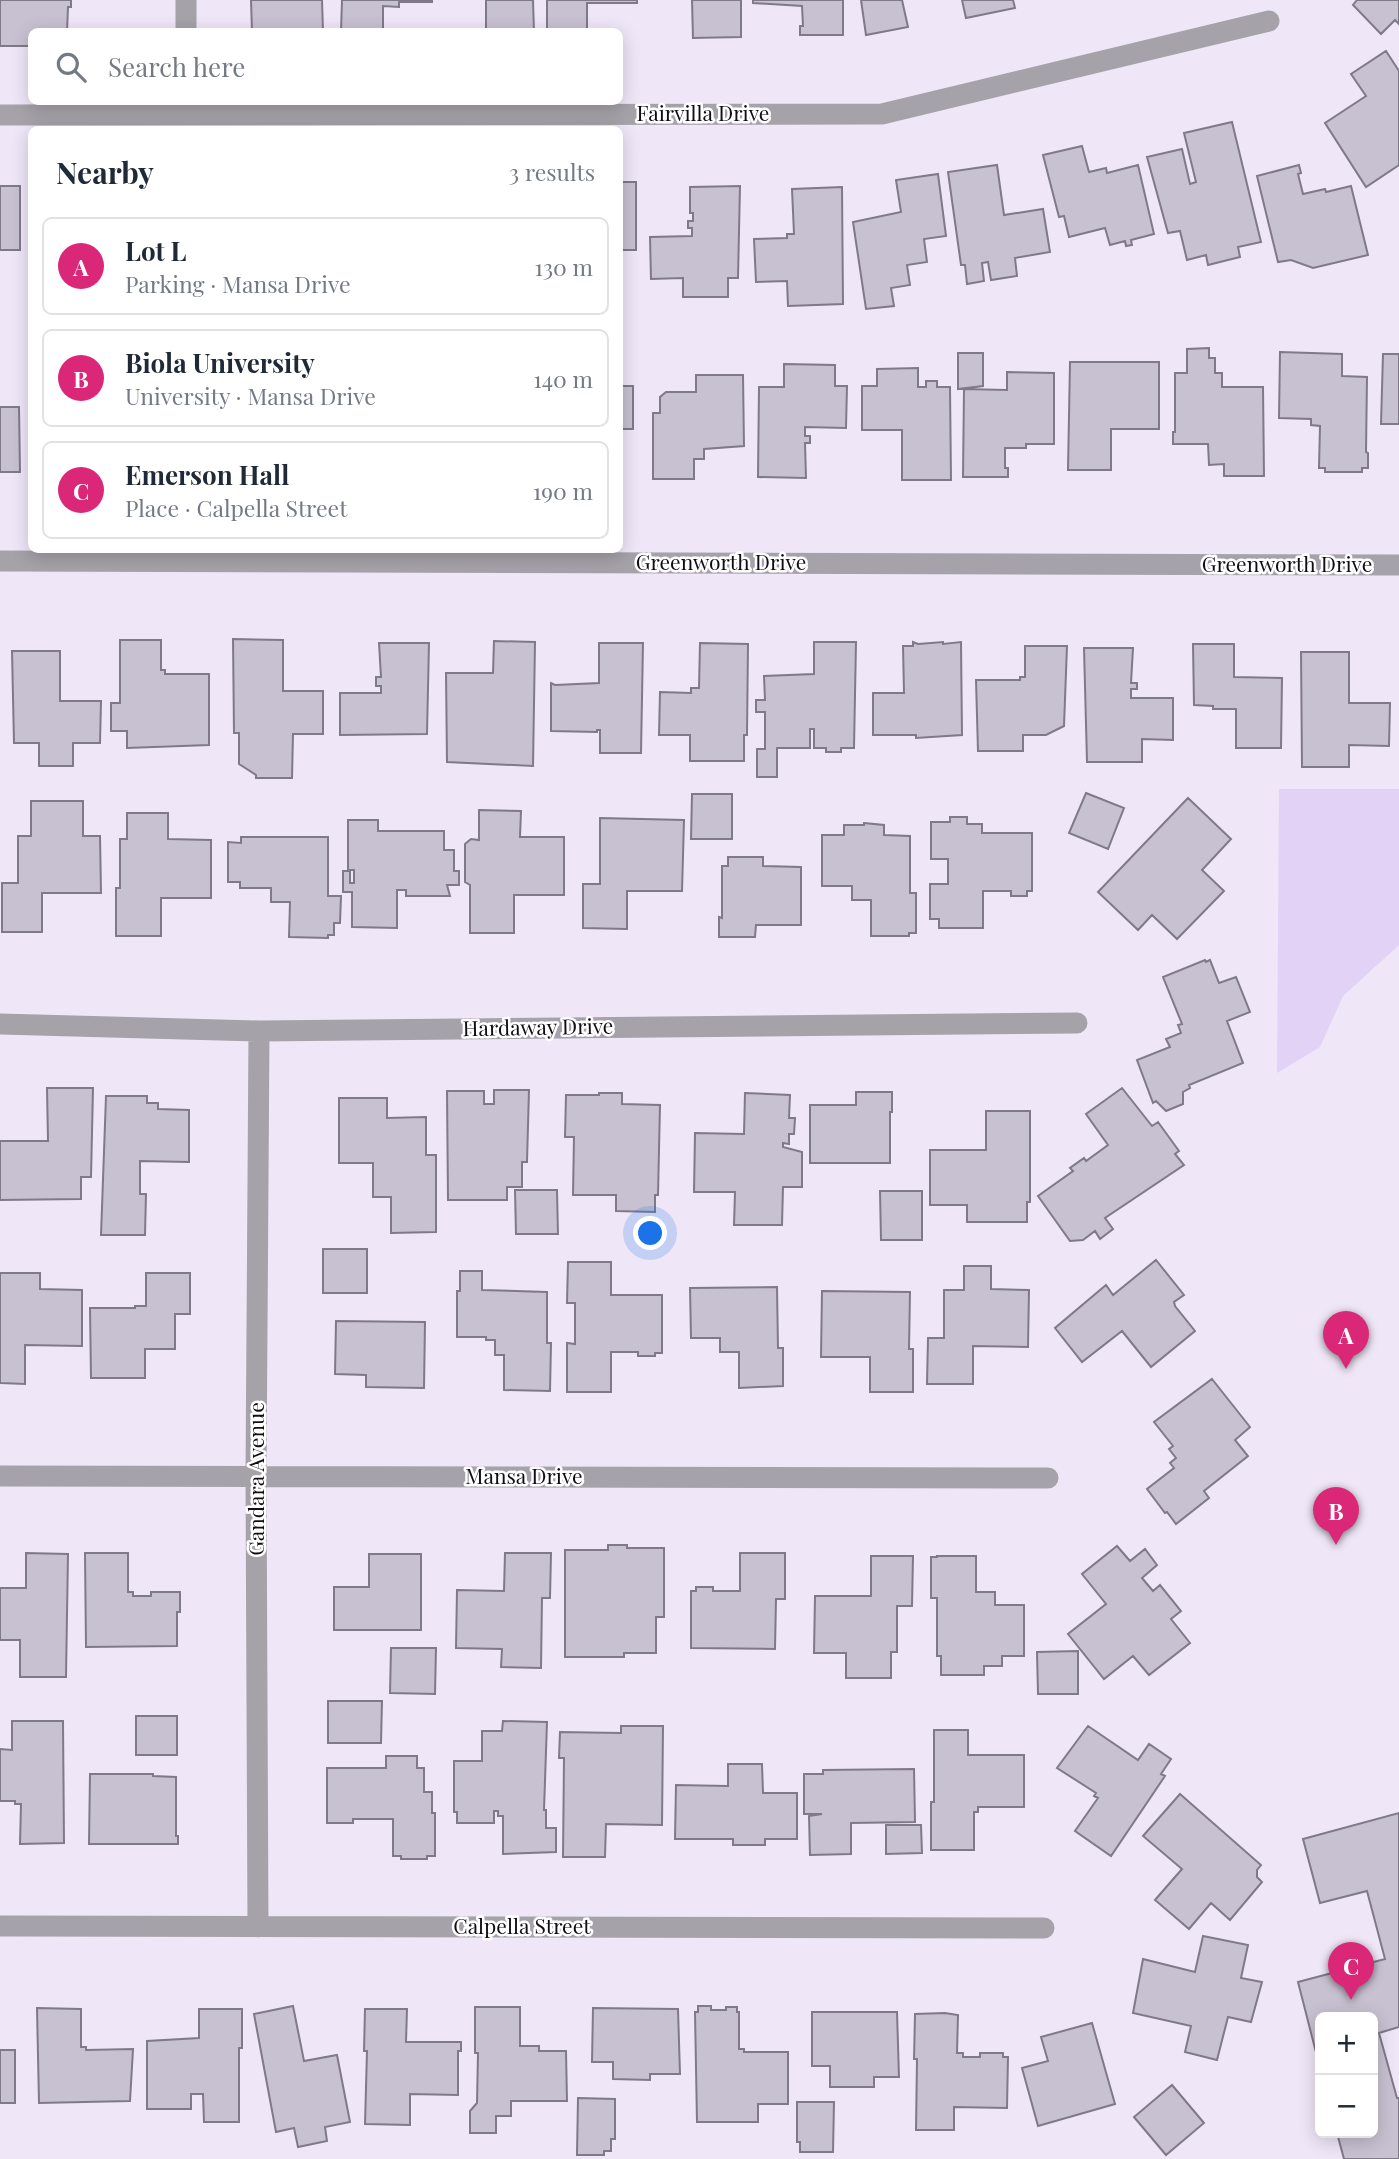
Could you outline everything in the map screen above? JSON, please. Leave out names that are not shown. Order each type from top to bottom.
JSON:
[{"type":"street","points":[[186,0],[186,28]]},
{"type":"street","name":"Fairvilla Drive","points":[[0,115],[882,114],[1269,21]]},
{"type":"street","name":"Greenworth Drive","points":[[0,561],[181,555],[1399,565]]},
{"type":"street","name":"Hardaway Drive","points":[[0,1024],[259,1031],[1077,1023]]},
{"type":"street","name":"Gandara Avenue","points":[[258,1927],[256,1476],[259,1031]]},
{"type":"street","name":"Mansa Drive","points":[[0,1476],[1048,1478]]},
{"type":"street","name":"Calpella Street","points":[[0,1926],[1044,1928]]},
{"type":"shaded area","points":[[1279,789],[1399,789],[1399,945],[1343,996],[1320,1047],[1277,1073]]},
{"type":"building","points":[[0,0],[71,0],[67,28],[28,28],[28,46],[0,46]]},
{"type":"building","points":[[251,0],[322,0],[323,28],[252,28]]},
{"type":"building","points":[[342,0],[432,0],[399,2],[399,7],[383,6],[383,28],[341,28]]},
{"type":"building","points":[[486,0],[533,0],[534,28],[486,28]]},
{"type":"building","points":[[547,0],[637,0],[637,3],[587,3],[587,28],[547,28]]},
{"type":"building","points":[[692,0],[741,0],[741,37],[693,38]]},
{"type":"building","points":[[753,0],[843,0],[843,35],[800,35],[800,26],[803,26],[802,6],[753,3]]},
{"type":"building","points":[[861,0],[902,0],[908,27],[866,35]]},
{"type":"building","points":[[962,0],[1013,0],[1015,8],[966,18]]},
{"type":"building","points":[[1357,0],[1399,0],[1399,24],[1395,20],[1381,34],[1353,5]]},
{"type":"building","points":[[1386,51],[1399,71],[1399,165],[1366,187],[1325,123],[1366,96],[1351,74]]},
{"type":"building","points":[[1232,122],[1261,242],[1238,247],[1240,257],[1208,265],[1206,255],[1187,260],[1180,231],[1168,233],[1147,157],[1182,149],[1190,184],[1196,182],[1184,133]]},
{"type":"building","points":[[1082,146],[1089,172],[1106,168],[1107,173],[1138,165],[1154,234],[1131,240],[1132,245],[1126,246],[1125,241],[1110,245],[1105,228],[1069,237],[1064,216],[1059,217],[1043,155]]},
{"type":"building","points":[[997,165],[1004,215],[1043,209],[1050,252],[1015,258],[1017,276],[991,280],[988,262],[982,263],[984,281],[967,284],[965,265],[961,265],[948,172]]},
{"type":"building","points":[[1299,165],[1301,173],[1298,174],[1303,194],[1351,186],[1368,255],[1313,268],[1291,260],[1278,262],[1257,176]]},
{"type":"building","points":[[938,174],[946,236],[924,239],[927,262],[907,265],[910,285],[891,288],[894,306],[866,309],[853,222],[901,212],[896,180]]},
{"type":"building","points":[[623,182],[636,182],[636,250],[623,250]]},
{"type":"building","points":[[0,186],[20,186],[20,250],[0,250]]},
{"type":"building","points":[[740,186],[738,278],[728,278],[728,297],[683,297],[683,278],[651,279],[650,237],[692,236],[692,228],[688,228],[688,221],[693,221],[693,213],[690,213],[690,187]]},
{"type":"building","points":[[842,187],[843,304],[788,306],[787,281],[756,282],[754,239],[787,238],[787,234],[794,234],[792,189]]},
{"type":"building","points":[[1209,348],[1209,358],[1215,358],[1215,373],[1222,373],[1222,387],[1263,387],[1264,476],[1224,476],[1224,464],[1209,465],[1208,444],[1173,444],[1175,373],[1187,373],[1187,349]]},
{"type":"building","points":[[1280,352],[1342,354],[1342,376],[1367,377],[1368,468],[1362,468],[1362,472],[1325,472],[1325,468],[1319,468],[1320,426],[1311,425],[1311,419],[1279,418]]},
{"type":"building","points":[[958,353],[983,353],[983,386],[958,389]]},
{"type":"building","points":[[1383,354],[1399,354],[1399,424],[1381,424]]},
{"type":"building","points":[[1070,362],[1159,362],[1159,429],[1111,429],[1111,470],[1068,470]]},
{"type":"building","points":[[784,364],[835,365],[835,386],[847,386],[846,428],[805,427],[805,436],[810,436],[810,443],[805,443],[806,478],[758,477],[759,387],[784,387]]},
{"type":"building","points":[[918,368],[918,387],[926,387],[926,381],[937,381],[937,387],[950,387],[951,480],[902,480],[902,430],[862,430],[862,386],[877,386],[877,369]]},
{"type":"building","points":[[1007,372],[1054,373],[1054,444],[1026,444],[1026,448],[1005,448],[1008,477],[963,477],[964,389],[1007,390]]},
{"type":"building","points":[[696,375],[743,375],[744,446],[704,449],[704,459],[694,459],[694,479],[653,479],[653,413],[660,413],[660,397],[666,392],[696,392]]},
{"type":"building","points":[[623,386],[633,386],[633,429],[623,429]]},
{"type":"building","points":[[0,407],[19,407],[20,472],[0,472]]},
{"type":"building","points":[[233,639],[283,640],[283,691],[323,691],[323,734],[293,734],[292,778],[256,778],[256,775],[239,764],[239,733],[234,733]]},
{"type":"building","points":[[120,640],[161,640],[161,670],[165,670],[165,674],[209,674],[209,745],[127,748],[127,731],[111,731],[111,703],[120,703]]},
{"type":"building","points":[[494,641],[535,642],[533,766],[447,762],[446,673],[493,673]]},
{"type":"building","points":[[814,642],[856,642],[854,748],[841,748],[841,752],[826,752],[826,748],[814,748],[814,729],[810,729],[810,748],[777,748],[777,777],[757,777],[757,749],[765,749],[765,712],[756,712],[756,700],[765,700],[764,676],[814,674]]},
{"type":"building","points":[[913,642],[961,642],[962,735],[916,738],[916,735],[873,735],[873,693],[904,693],[903,646],[913,646]]},
{"type":"building","points":[[379,643],[429,643],[427,734],[340,735],[340,693],[381,693],[381,686],[376,686],[376,677],[381,677]]},
{"type":"building","points":[[599,643],[643,643],[641,753],[600,753],[600,730],[551,731],[551,683],[599,683]]},
{"type":"building","points":[[700,643],[748,644],[747,735],[744,735],[744,761],[690,761],[690,735],[659,735],[660,692],[691,693],[691,688],[699,688]]},
{"type":"building","points":[[1193,644],[1234,644],[1234,677],[1282,678],[1281,748],[1236,748],[1236,709],[1213,709],[1213,706],[1194,705]]},
{"type":"building","points":[[1025,646],[1067,646],[1064,726],[1046,735],[1023,735],[1023,751],[978,751],[976,680],[1020,680],[1020,677],[1025,677]]},
{"type":"building","points":[[1084,648],[1133,648],[1131,683],[1137,683],[1137,689],[1131,689],[1131,698],[1173,698],[1173,740],[1142,739],[1142,762],[1087,762]]},
{"type":"building","points":[[12,651],[60,651],[60,701],[101,701],[100,743],[73,743],[73,766],[39,766],[39,743],[14,743]]},
{"type":"building","points":[[1301,652],[1349,652],[1349,703],[1390,703],[1389,746],[1349,745],[1349,767],[1302,767]]},
{"type":"building","points":[[1086,793],[1124,808],[1108,849],[1069,833]]},
{"type":"building","points":[[692,794],[732,794],[732,839],[691,839]]},
{"type":"building","points":[[1188,798],[1231,839],[1202,870],[1224,891],[1177,939],[1152,915],[1138,930],[1098,892]]},
{"type":"building","points":[[31,801],[83,801],[83,836],[100,836],[101,893],[42,893],[42,932],[2,932],[2,883],[18,883],[18,836],[31,836]]},
{"type":"building","points":[[479,810],[521,811],[520,837],[564,837],[564,895],[514,895],[514,933],[470,933],[470,885],[465,882],[465,844],[471,839],[479,840]]},
{"type":"building","points":[[127,813],[168,813],[168,839],[211,840],[211,898],[161,898],[161,936],[116,936],[120,839],[127,839]]},
{"type":"building","points":[[950,817],[967,817],[967,824],[982,824],[982,833],[1032,833],[1032,891],[1027,891],[1027,896],[1011,896],[1011,891],[983,891],[983,928],[939,928],[939,919],[930,919],[930,884],[948,884],[948,859],[931,859],[931,822],[950,822]]},
{"type":"building","points":[[600,818],[684,820],[682,891],[627,891],[627,929],[583,928],[583,884],[600,884]]},
{"type":"building","points":[[348,820],[378,820],[378,831],[444,831],[444,850],[454,850],[454,871],[459,871],[459,885],[447,885],[450,896],[406,896],[406,890],[397,890],[397,928],[352,927],[352,892],[343,892],[343,871],[350,871],[350,883],[354,883],[354,870],[348,870]]},
{"type":"building","points":[[844,825],[884,825],[884,835],[910,836],[910,893],[916,893],[916,933],[909,933],[909,936],[871,936],[871,900],[852,900],[852,886],[822,886],[822,835],[844,835]]},
{"type":"building","points":[[241,837],[328,837],[328,896],[341,896],[340,923],[334,923],[334,935],[328,935],[328,938],[289,937],[290,902],[271,902],[271,888],[240,888],[240,882],[228,882],[228,842],[241,843]]},
{"type":"building","points":[[728,857],[763,857],[763,866],[801,867],[801,925],[756,925],[755,937],[719,937],[719,917],[722,918],[722,866],[728,866]]},
{"type":"building","points":[[1210,960],[1219,983],[1236,977],[1250,1012],[1227,1021],[1243,1063],[1189,1085],[1190,1088],[1183,1092],[1183,1104],[1166,1111],[1156,1101],[1153,1103],[1137,1060],[1170,1047],[1166,1039],[1181,1033],[1178,1025],[1182,1024],[1163,977]]},
{"type":"building","points":[[47,1088],[93,1088],[91,1177],[81,1177],[81,1199],[0,1200],[0,1141],[48,1141]]},
{"type":"building","points":[[1122,1088],[1152,1126],[1158,1122],[1179,1151],[1175,1154],[1184,1165],[1105,1218],[1113,1229],[1100,1239],[1095,1231],[1083,1240],[1070,1241],[1038,1196],[1073,1171],[1070,1168],[1084,1158],[1086,1161],[1108,1145],[1086,1114]]},
{"type":"building","points":[[494,1090],[529,1090],[527,1162],[522,1162],[522,1187],[507,1187],[507,1200],[448,1200],[447,1091],[484,1091],[484,1104],[494,1104]]},
{"type":"building","points":[[856,1092],[892,1092],[890,1163],[810,1163],[810,1105],[856,1105]]},
{"type":"building","points":[[622,1093],[622,1104],[660,1105],[658,1195],[655,1195],[655,1212],[616,1211],[616,1195],[573,1195],[574,1137],[565,1137],[566,1095]]},
{"type":"building","points":[[745,1093],[790,1095],[789,1118],[795,1118],[794,1134],[789,1134],[789,1144],[783,1143],[783,1147],[802,1152],[802,1187],[783,1187],[782,1225],[734,1225],[735,1192],[694,1192],[695,1133],[744,1134]]},
{"type":"building","points":[[106,1096],[147,1096],[147,1103],[158,1103],[158,1109],[189,1110],[189,1162],[140,1161],[140,1194],[146,1194],[145,1235],[101,1235]]},
{"type":"building","points":[[339,1098],[387,1098],[387,1118],[426,1117],[426,1155],[436,1155],[436,1232],[391,1233],[391,1197],[373,1197],[373,1163],[339,1163]]},
{"type":"building","points":[[986,1111],[1030,1111],[1030,1202],[1027,1202],[1027,1222],[967,1222],[967,1205],[930,1205],[930,1150],[986,1150]]},
{"type":"building","points":[[515,1190],[557,1190],[558,1234],[516,1234]]},
{"type":"building","points":[[880,1191],[922,1191],[922,1240],[881,1240]]},
{"type":"building","points":[[323,1249],[367,1249],[367,1293],[323,1293]]},
{"type":"building","points":[[1156,1260],[1184,1295],[1174,1302],[1175,1306],[1195,1331],[1151,1367],[1122,1331],[1082,1362],[1055,1328],[1106,1285],[1113,1295]]},
{"type":"building","points":[[568,1262],[611,1262],[611,1295],[662,1295],[662,1353],[655,1353],[655,1356],[638,1356],[638,1352],[611,1352],[611,1392],[567,1392],[567,1343],[575,1344],[575,1303],[567,1303]]},
{"type":"building","points":[[964,1266],[991,1266],[991,1289],[1029,1290],[1028,1347],[973,1346],[973,1384],[927,1384],[928,1338],[944,1338],[944,1290],[964,1290]]},
{"type":"building","points":[[460,1271],[482,1271],[482,1290],[547,1292],[547,1343],[551,1343],[550,1391],[504,1390],[504,1355],[495,1355],[495,1340],[486,1340],[486,1337],[457,1337]]},
{"type":"building","points":[[0,1273],[40,1273],[40,1289],[82,1290],[82,1346],[25,1345],[25,1384],[0,1383]]},
{"type":"building","points":[[146,1273],[190,1273],[190,1314],[175,1314],[175,1349],[145,1349],[145,1378],[91,1378],[90,1308],[146,1306]]},
{"type":"building","points":[[777,1287],[778,1348],[783,1348],[783,1386],[739,1388],[739,1352],[720,1352],[720,1338],[691,1338],[690,1288]]},
{"type":"building","points":[[822,1291],[910,1292],[909,1349],[913,1349],[913,1392],[870,1392],[870,1357],[821,1357]]},
{"type":"building","points":[[336,1321],[425,1322],[424,1388],[366,1387],[366,1375],[335,1374]]},
{"type":"building","points":[[1212,1379],[1250,1427],[1235,1440],[1248,1456],[1204,1491],[1209,1498],[1176,1524],[1147,1489],[1174,1468],[1170,1463],[1176,1458],[1169,1449],[1173,1446],[1154,1422]]},
{"type":"building","points":[[608,1545],[664,1548],[664,1617],[656,1617],[656,1653],[624,1653],[624,1657],[565,1657],[565,1550],[608,1550]]},
{"type":"building","points":[[1117,1546],[1130,1561],[1145,1549],[1157,1565],[1142,1578],[1153,1591],[1160,1585],[1181,1611],[1171,1619],[1190,1643],[1149,1675],[1133,1656],[1104,1679],[1068,1634],[1106,1604],[1082,1574]]},
{"type":"building","points":[[26,1553],[68,1554],[66,1677],[20,1677],[20,1640],[0,1640],[0,1588],[26,1588]]},
{"type":"building","points":[[85,1553],[128,1553],[128,1592],[133,1592],[133,1596],[151,1596],[151,1592],[180,1592],[177,1646],[86,1647]]},
{"type":"building","points":[[505,1553],[551,1553],[550,1598],[542,1598],[541,1668],[501,1667],[502,1649],[456,1648],[457,1590],[504,1591]]},
{"type":"building","points":[[740,1553],[785,1553],[785,1599],[776,1599],[775,1649],[691,1648],[691,1591],[696,1591],[696,1587],[713,1587],[713,1591],[740,1591]]},
{"type":"building","points":[[369,1554],[421,1554],[421,1630],[334,1630],[334,1587],[369,1587]]},
{"type":"building","points":[[871,1556],[913,1556],[912,1606],[897,1606],[897,1652],[891,1652],[891,1678],[846,1678],[846,1653],[814,1653],[815,1596],[871,1596]]},
{"type":"building","points":[[976,1556],[976,1592],[995,1592],[995,1605],[1024,1605],[1024,1656],[1002,1656],[1002,1666],[984,1666],[984,1675],[941,1675],[941,1656],[937,1656],[937,1598],[931,1598],[931,1557]]},
{"type":"building","points":[[391,1648],[436,1648],[435,1694],[390,1693]]},
{"type":"building","points":[[1078,1651],[1078,1694],[1038,1694],[1037,1652]]},
{"type":"building","points":[[328,1701],[382,1701],[381,1743],[328,1743]]},
{"type":"building","points":[[136,1716],[177,1716],[177,1755],[136,1755]]},
{"type":"building","points":[[12,1721],[63,1721],[64,1843],[20,1844],[21,1804],[15,1804],[15,1801],[0,1801],[0,1749],[12,1750]]},
{"type":"building","points":[[503,1721],[547,1722],[544,1810],[546,1828],[556,1828],[556,1852],[503,1854],[503,1816],[498,1816],[498,1811],[494,1811],[494,1823],[457,1823],[457,1812],[454,1812],[454,1761],[482,1761],[482,1731],[502,1731]]},
{"type":"building","points":[[621,1726],[663,1726],[662,1825],[606,1824],[605,1857],[563,1857],[564,1758],[559,1758],[560,1732],[621,1733]]},
{"type":"building","points":[[1088,1726],[1138,1760],[1149,1744],[1171,1759],[1161,1774],[1165,1776],[1111,1856],[1075,1831],[1098,1798],[1094,1796],[1096,1793],[1057,1768]]},
{"type":"building","points":[[934,1730],[968,1730],[968,1755],[1024,1755],[1024,1807],[978,1807],[978,1812],[974,1812],[974,1850],[931,1850]]},
{"type":"building","points":[[386,1756],[417,1756],[417,1768],[424,1768],[424,1792],[432,1792],[432,1813],[435,1813],[435,1856],[427,1856],[427,1859],[401,1859],[401,1856],[393,1856],[393,1819],[353,1819],[353,1823],[327,1823],[327,1768],[386,1768]]},
{"type":"building","points":[[728,1764],[762,1764],[763,1793],[797,1793],[797,1839],[765,1839],[765,1845],[733,1845],[733,1839],[675,1839],[676,1785],[728,1786]]},
{"type":"building","points":[[914,1769],[915,1822],[851,1823],[851,1854],[810,1855],[809,1816],[822,1814],[804,1814],[804,1774],[823,1774],[823,1770]]},
{"type":"building","points":[[90,1774],[153,1774],[176,1777],[178,1844],[89,1844]]},
{"type":"building","points":[[1180,1794],[1261,1865],[1257,1870],[1257,1877],[1262,1882],[1230,1920],[1211,1903],[1189,1929],[1155,1900],[1182,1869],[1143,1836]]},
{"type":"building","points":[[1399,1813],[1399,2027],[1379,2033],[1399,2098],[1399,2159],[1344,2159],[1338,2138],[1378,2138],[1378,2012],[1315,2012],[1315,2048],[1298,1982],[1385,1959],[1367,1891],[1320,1903],[1303,1839]]},
{"type":"building","points":[[886,1825],[921,1825],[922,1853],[886,1854]]},
{"type":"building","points":[[1203,1936],[1248,1945],[1241,1978],[1262,1982],[1251,2022],[1228,2017],[1217,2060],[1185,2052],[1191,2026],[1133,2013],[1143,1959],[1195,1972]]},
{"type":"building","points":[[293,2006],[304,2061],[337,2055],[350,2122],[325,2127],[327,2141],[298,2147],[294,2128],[276,2132],[254,2014]]},
{"type":"building","points":[[698,2006],[711,2006],[711,2010],[737,2007],[739,2049],[744,2049],[744,2052],[788,2052],[788,2104],[758,2104],[758,2122],[697,2122],[695,2012],[698,2012]]},
{"type":"building","points":[[475,2007],[520,2007],[520,2046],[539,2046],[539,2051],[566,2051],[567,2101],[511,2101],[511,2116],[496,2116],[496,2133],[470,2133],[470,2111],[477,2103]]},
{"type":"building","points":[[37,2008],[81,2009],[81,2047],[86,2047],[86,2050],[133,2049],[130,2101],[39,2103]]},
{"type":"building","points":[[593,2008],[678,2009],[680,2074],[650,2074],[650,2080],[613,2079],[613,2062],[592,2062]]},
{"type":"building","points":[[199,2009],[242,2009],[239,2122],[204,2122],[203,2094],[191,2094],[191,2109],[147,2109],[147,2041],[199,2038]]},
{"type":"building","points":[[365,2009],[407,2009],[406,2042],[461,2042],[461,2051],[458,2051],[458,2095],[410,2094],[410,2125],[365,2124]]},
{"type":"building","points":[[812,2012],[897,2012],[899,2077],[874,2077],[874,2087],[830,2087],[830,2066],[812,2066]]},
{"type":"building","points":[[915,2014],[958,2015],[957,2053],[963,2053],[963,2057],[980,2057],[980,2053],[1003,2053],[1003,2057],[1008,2057],[1007,2108],[954,2107],[954,2130],[916,2130]]},
{"type":"building","points":[[1092,2023],[1115,2104],[1038,2126],[1022,2068],[1048,2061],[1041,2037]]},
{"type":"building","points":[[0,2050],[15,2050],[15,2103],[0,2103]]},
{"type":"building","points":[[1172,2085],[1204,2123],[1166,2155],[1134,2117]]},
{"type":"building","points":[[578,2098],[615,2099],[615,2139],[611,2139],[611,2151],[604,2151],[604,2155],[577,2155]]},
{"type":"building","points":[[797,2102],[834,2102],[833,2152],[800,2152],[800,2142],[797,2142]]},
{"type":"place","name":"Lot L","points":[[1346,1369]]},
{"type":"place","name":"Biola University","points":[[1336,1545]]},
{"type":"place","name":"Emerson Hall","points":[[1351,2000]]}]
